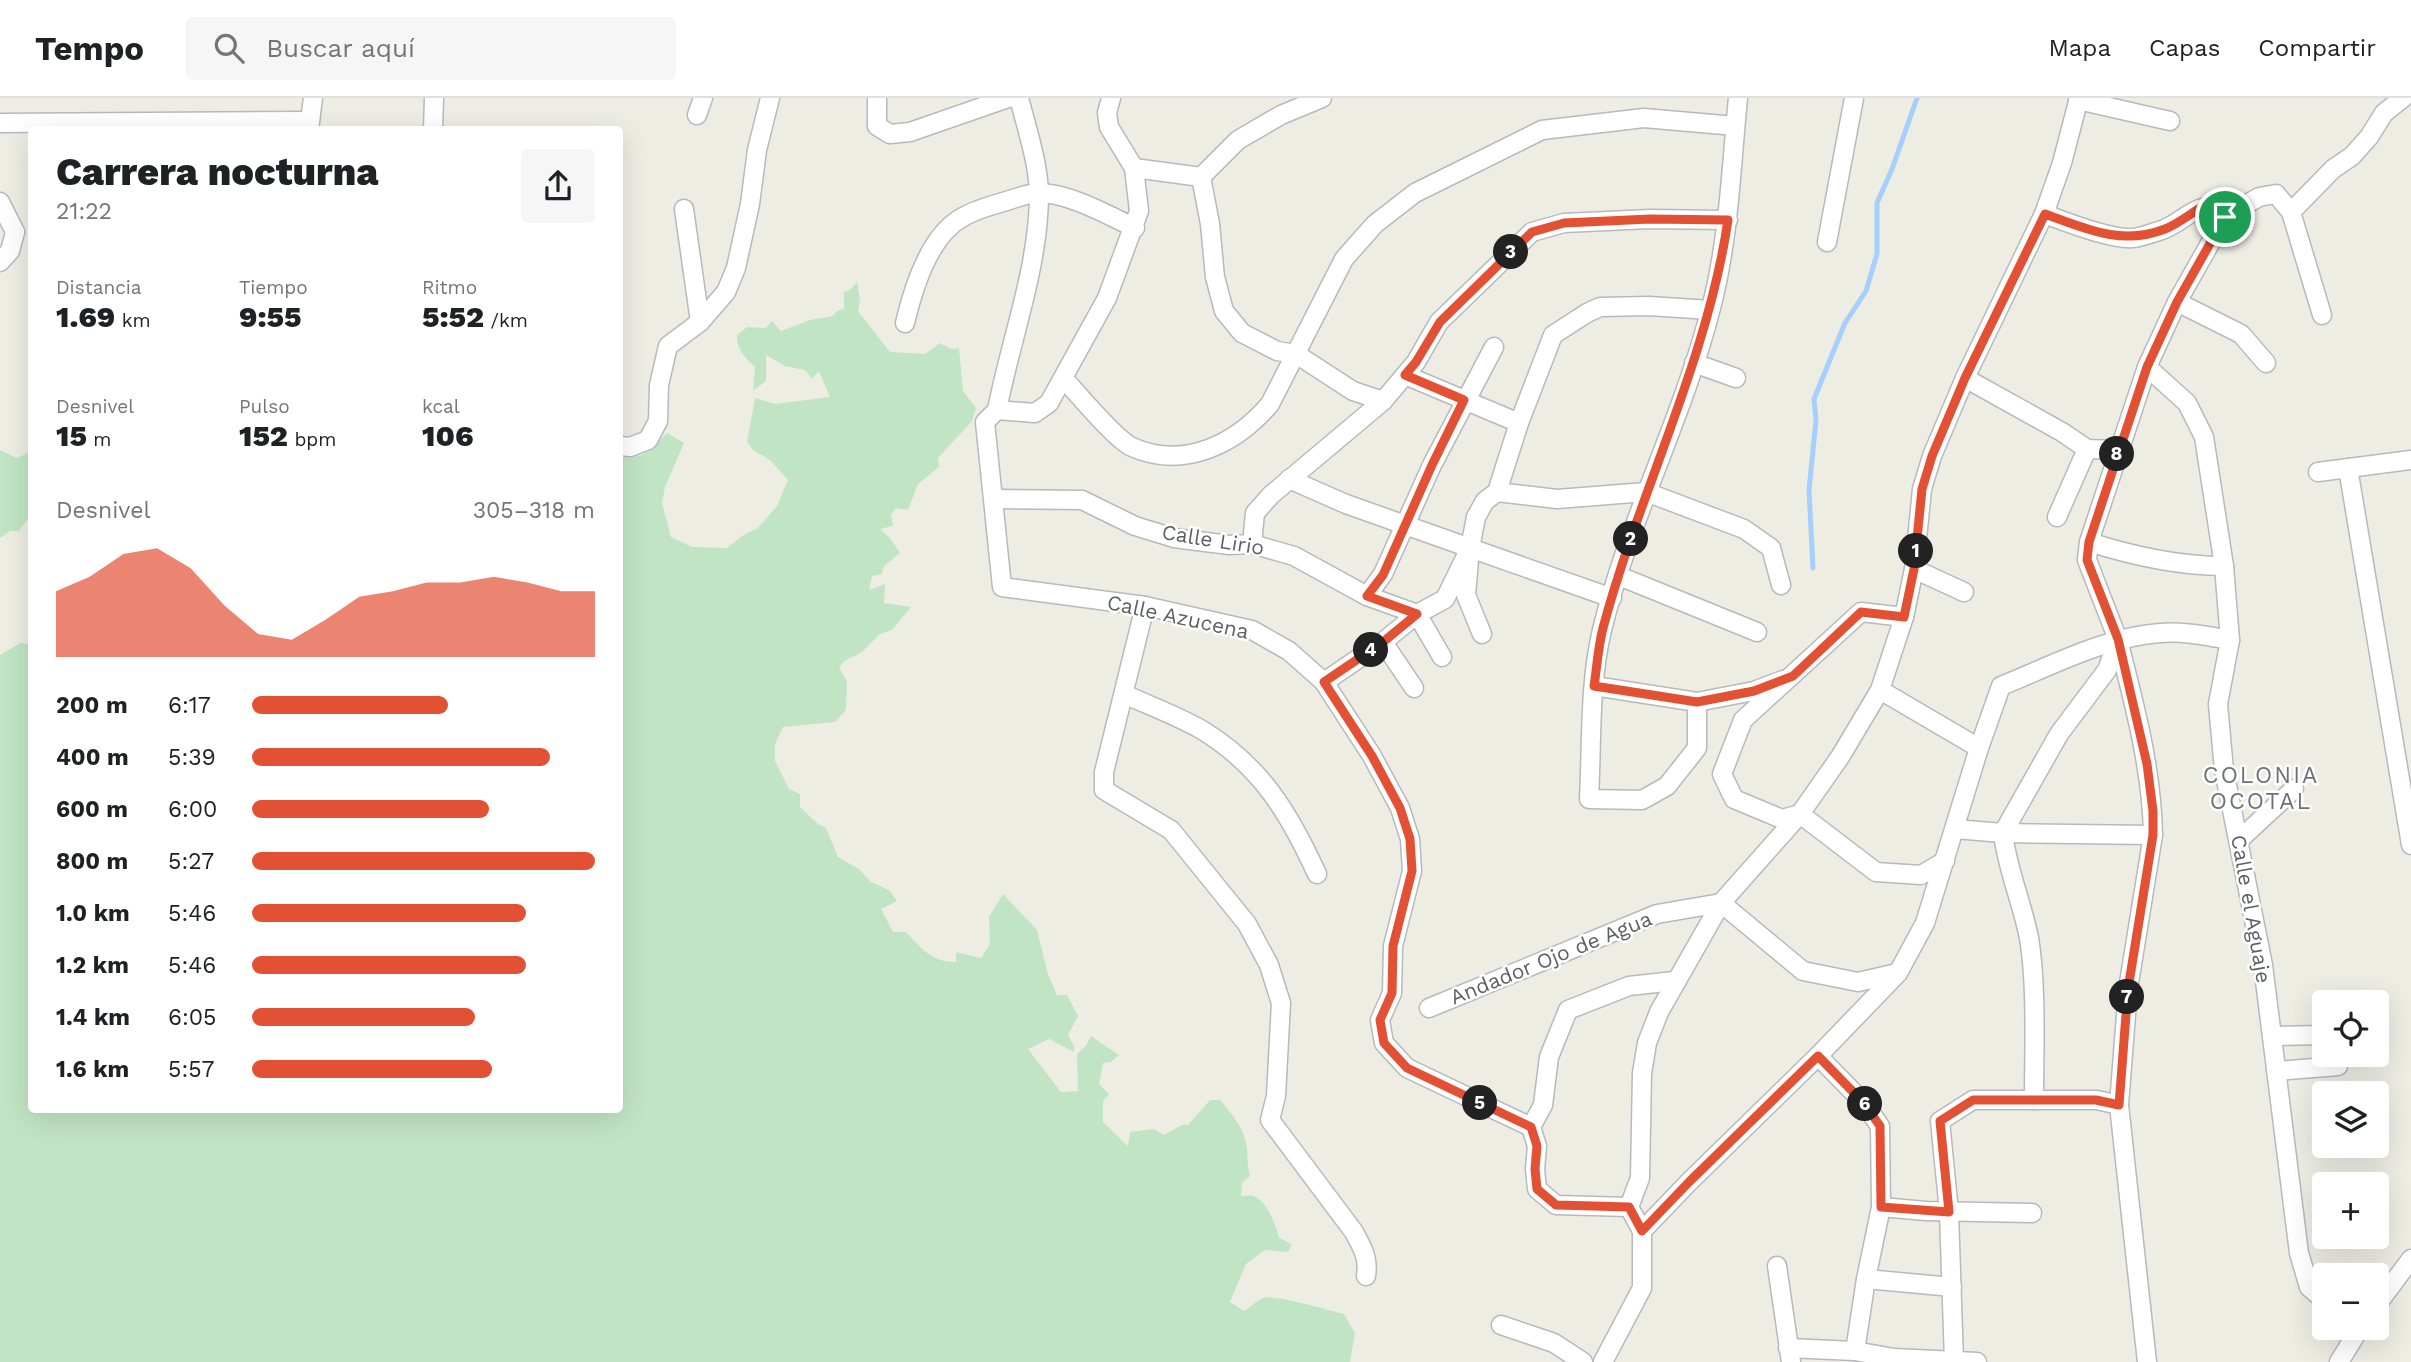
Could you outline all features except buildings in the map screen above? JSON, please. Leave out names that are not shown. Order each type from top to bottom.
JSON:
[{"type":"street","points":[[0,123],[310,125],[313,98]]},
{"type":"street","points":[[433,126],[434,98]]},
{"type":"street","points":[[623,446],[629,447],[648,440],[658,421],[659,385],[668,346],[700,322],[726,292],[736,268],[750,204],[757,150],[770,98]]},
{"type":"street","points":[[877,98],[877,126],[890,134],[909,132],[1008,98]]},
{"type":"street","points":[[994,499],[985,422],[998,410],[1027,286],[1039,193],[1037,172],[1020,98]]},
{"type":"street","points":[[998,410],[1035,413],[1049,403],[1107,298],[1135,228],[1139,211],[1134,168],[1109,127],[1107,113],[1111,98]]},
{"type":"street","points":[[1201,177],[1238,140],[1281,115],[1322,98]]},
{"type":"street","points":[[1697,702],[1697,748],[1667,786],[1642,800],[1590,799],[1594,686],[1602,631],[1646,492],[1694,363],[1710,310],[1728,220],[1738,98]]},
{"type":"street","points":[[1827,242],[1854,98]]},
{"type":"street","points":[[2291,212],[2333,169],[2352,156],[2369,137],[2384,113],[2403,98]]},
{"type":"street","points":[[1607,1359],[1642,1289],[1642,1231],[1629,1207],[1640,1178],[1643,1063],[1659,1013],[1674,982],[1721,903],[1800,814],[1840,757],[1880,690],[1904,617],[1914,569],[1922,489],[1932,456],[1965,378],[2045,214],[2079,99],[2170,121]]},
{"type":"street","points":[[1064,379],[1131,447],[1172,457],[1205,452],[1254,423],[1270,404],[1344,258],[1375,224],[1415,193],[1542,130],[1644,118],[1735,126]]},
{"type":"street","points":[[1134,168],[1201,177]]},
{"type":"street","points":[[1201,177],[1210,224],[1215,277],[1224,311],[1242,334],[1277,351],[1296,354],[1353,391],[1383,401]]},
{"type":"street","points":[[905,323],[916,281],[925,263],[940,239],[960,218],[990,206],[1039,193],[1085,203],[1135,228]]},
{"type":"street","points":[[2147,1362],[2119,1105],[2128,989],[2153,835],[2153,811],[2147,764],[2118,639],[2087,560],[2089,542],[2147,367],[2177,302],[2225,217],[2259,197],[2276,194],[2291,212],[2322,315]]},
{"type":"street","points":[[0,202],[23,235],[0,262]]},
{"type":"street","points":[[2045,214],[2090,230],[2132,238],[2166,229],[2202,207],[2217,209],[2225,217]]},
{"type":"street","points":[[684,209],[700,322]]},
{"type":"street","points":[[1252,544],[1255,513],[1289,479],[1383,401],[1416,362],[1440,322],[1532,232],[1564,223],[1650,219],[1728,220]]},
{"type":"street","points":[[2177,302],[2241,334],[2266,363]]},
{"type":"street","points":[[1482,634],[1466,595],[1476,517],[1485,501],[1497,492],[1553,335],[1600,307],[1650,306],[1710,310]]},
{"type":"street","points":[[1367,596],[1383,575],[1432,465],[1494,347]]},
{"type":"street","points":[[1694,363],[1736,378]]},
{"type":"street","name":"Calle el Aguaje","points":[[2147,367],[2187,403],[2204,437],[2224,566],[2230,640],[2218,704],[2224,770],[2263,965],[2300,1253],[2312,1290]]},
{"type":"street","points":[[1405,375],[1520,423]]},
{"type":"street","points":[[1965,378],[2062,432],[2087,449],[2118,450]]},
{"type":"street","points":[[2057,517],[2087,449]]},
{"type":"street","points":[[2318,472],[2411,460]]},
{"type":"street","points":[[2348,468],[2363,571],[2411,845]]},
{"type":"street","points":[[1289,479],[1346,504],[1612,598]]},
{"type":"street","points":[[1497,492],[1557,499],[1646,492],[1744,529],[1771,548],[1781,585]]},
{"type":"street","name":"Calle Lirio","points":[[994,499],[1082,500],[1135,526],[1174,538],[1229,545],[1252,544],[1294,556],[1367,596],[1417,614]]},
{"type":"street","name":"Calle Azucena","points":[[994,499],[1002,587],[1145,606],[1252,630],[1290,651],[1324,682],[1372,756],[1400,808],[1410,839],[1412,871],[1393,946],[1392,993],[1380,1020],[1384,1043],[1407,1068],[1531,1127]]},
{"type":"street","points":[[2089,542],[2134,556],[2198,566],[2224,566]]},
{"type":"street","points":[[1324,682],[1383,642],[1417,614],[1445,599],[1470,548]]},
{"type":"street","points":[[1914,569],[1964,592]]},
{"type":"street","points":[[1619,576],[1757,632]]},
{"type":"street","points":[[1145,606],[1104,772],[1104,790],[1171,830],[1247,924],[1269,965],[1281,1003],[1276,1096],[1270,1120],[1354,1232],[1364,1250],[1368,1265],[1366,1276]]},
{"type":"street","points":[[1800,814],[1782,819],[1734,799],[1721,774],[1743,720],[1861,612],[1904,617]]},
{"type":"street","points":[[1417,614],[1441,657]]},
{"type":"street","points":[[1642,1231],[1818,1056],[1898,972],[1925,923],[2001,686],[2118,639],[2177,633],[2230,640]]},
{"type":"street","points":[[2034,1100],[2033,997],[2029,938],[2009,867],[2003,833],[2059,734],[2107,670],[2118,639]]},
{"type":"street","points":[[1383,642],[1414,688]]},
{"type":"street","points":[[1594,686],[1697,702],[1754,691],[1793,676]]},
{"type":"street","points":[[1880,690],[1979,748]]},
{"type":"street","points":[[1124,694],[1201,730],[1233,752],[1259,775],[1297,832],[1317,874]]},
{"type":"street","points":[[2239,840],[2294,789]]},
{"type":"street","points":[[1800,814],[1876,872],[1921,875],[1945,861]]},
{"type":"street","points":[[1955,829],[2003,833],[2153,835]]},
{"type":"street","points":[[1721,903],[1803,971],[1858,982],[1898,972]]},
{"type":"street","name":"Andador Ojo de Agua","points":[[1429,1007],[1657,914],[1721,903]]},
{"type":"street","points":[[1629,1207],[1556,1205],[1537,1189],[1537,1146],[1531,1127],[1543,1105],[1549,1057],[1568,1010],[1629,986],[1674,982]]},
{"type":"street","points":[[2272,1036],[2312,1035]]},
{"type":"street","points":[[1818,1056],[1863,1102],[1880,1126],[1881,1207],[1855,1351]]},
{"type":"street","points":[[2276,1071],[2326,1067]]},
{"type":"street","points":[[1954,1362],[1949,1212],[1940,1121],[1973,1100],[2096,1100],[2119,1105]]},
{"type":"street","points":[[1881,1207],[1949,1212],[2032,1213]]},
{"type":"street","points":[[2389,1289],[2411,1259]]},
{"type":"street","points":[[1777,1266],[1790,1355],[1855,1351],[1895,1358],[1976,1362]]},
{"type":"street","points":[[1866,1279],[1952,1287]]},
{"type":"street","points":[[1501,1325],[1554,1343],[1583,1362]]},
{"type":"street","points":[[2339,1362],[2350,1340]]},
{"type":"green space","points":[[857,282],[860,300],[858,311],[890,352],[925,354],[940,343],[951,349],[959,348],[963,391],[976,408],[972,421],[938,458],[939,467],[918,484],[908,510],[896,508],[891,515],[893,526],[880,529],[900,553],[884,566],[882,574],[872,576],[869,590],[885,584],[884,603],[911,607],[892,630],[880,634],[862,652],[839,667],[847,682],[846,710],[835,722],[783,727],[775,744],[775,761],[789,789],[800,794],[800,807],[826,828],[838,857],[859,869],[871,882],[889,890],[897,901],[881,909],[893,932],[906,932],[923,949],[940,960],[956,962],[956,952],[981,958],[990,944],[989,917],[1003,894],[1037,930],[1048,974],[1057,995],[1067,995],[1078,1016],[1068,1035],[1074,1052],[1049,1039],[1028,1049],[1061,1092],[1078,1091],[1077,1054],[1086,1046],[1091,1036],[1119,1055],[1111,1062],[1103,1063],[1099,1084],[1109,1094],[1103,1101],[1103,1122],[1128,1146],[1130,1132],[1154,1129],[1164,1135],[1182,1125],[1188,1125],[1210,1100],[1220,1100],[1237,1122],[1246,1141],[1250,1176],[1242,1183],[1241,1196],[1258,1198],[1267,1208],[1279,1238],[1292,1244],[1288,1252],[1265,1250],[1246,1264],[1230,1302],[1244,1311],[1255,1302],[1269,1297],[1344,1314],[1355,1333],[1350,1362],[0,1362],[0,655],[20,643],[28,644],[28,1113],[623,1113],[623,457],[641,455],[667,433],[684,443],[665,487],[662,503],[671,537],[692,547],[727,548],[758,528],[777,506],[788,480],[770,460],[753,450],[747,442],[755,398],[775,404],[830,397],[819,371],[812,379],[805,370],[785,366],[766,355],[766,381],[753,391],[755,367],[740,349],[737,335],[747,327],[766,328],[772,321],[781,331],[810,320],[833,316],[844,309],[844,292]]},
{"type":"green space","points":[[0,450],[17,458],[28,453],[28,518],[19,531],[10,531],[0,538]]},
{"type":"waterway","points":[[1813,568],[1809,490],[1816,420],[1814,399],[1845,323],[1866,291],[1877,254],[1877,203],[1917,98]]},
{"type":"district","name":"COLONIA OCOTAL","points":[[2261,788]]},
{"type":"route","points":[[2202,207],[2217,209],[2225,217],[2177,302],[2147,367],[2089,542],[2087,560],[2118,639],[2147,764],[2153,811],[2153,835],[2128,989],[2119,1105],[2096,1100],[1973,1100],[1940,1121],[1949,1212],[1881,1207],[1880,1126],[1863,1102],[1818,1056],[1642,1231],[1629,1207],[1556,1205],[1537,1189],[1537,1146],[1531,1127],[1407,1068],[1384,1043],[1380,1020],[1392,993],[1393,946],[1412,871],[1410,839],[1400,808],[1372,756],[1324,682],[1383,642],[1417,614],[1367,596],[1383,575],[1464,400],[1405,375],[1440,322],[1532,232],[1564,223],[1650,219],[1728,220],[1706,326],[1646,492],[1619,576],[1602,631],[1594,686],[1697,702],[1754,691],[1793,676],[1861,612],[1904,617],[1914,569],[1922,489],[1932,456],[1965,378],[2045,214],[2090,230],[2132,238],[2166,229],[2202,207]]}]
